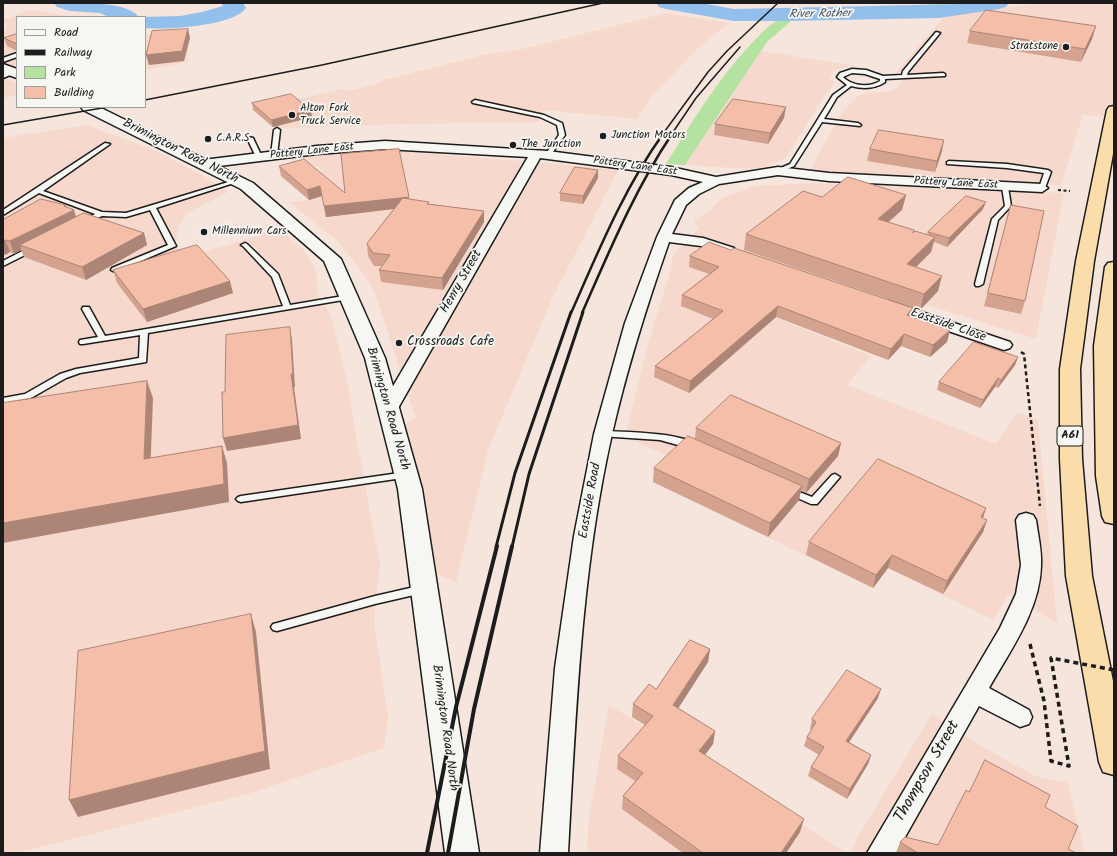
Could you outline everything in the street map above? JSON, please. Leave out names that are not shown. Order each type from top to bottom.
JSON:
[{"type":"highway","name":"A61","points":[[1114,110],[1085,261],[1070,376],[1070,459],[1079,576],[1114,762]]},
{"type":"highway","points":[[1114,267],[1104,346],[1108,476],[1114,516]]},
{"type":"main road","name":"Brimington Road North","points":[[90,108],[247,186],[332,259],[376,358],[388,410],[410,489],[462,853]]},
{"type":"street","name":"Pottery Lane East","points":[[202,164],[318,150],[384,145],[542,155],[671,171],[716,182],[778,171],[828,177],[1042,188]]},
{"type":"street","name":"Henry Street","points":[[388,410],[542,155]]},
{"type":"street","name":"Eastside Road","points":[[554,853],[567,668],[584,536],[603,434],[633,323],[664,237],[680,203],[694,192],[716,182]]},
{"type":"street","points":[[664,237],[703,242],[740,255]]},
{"type":"street","name":"Eastside Close","points":[[876,301],[1004,345]]},
{"type":"street","name":"Thompson Street","points":[[881,853],[1010,631],[1027,594],[1031,565],[1027,526]]},
{"type":"street","points":[[975,692],[1020,717]]},
{"type":"lane","points":[[904,77],[905,72],[938,33]]},
{"type":"lane","points":[[3,60],[16,55]]},
{"type":"lane","points":[[882,78],[883,81],[876,85],[867,86],[851,84],[840,77],[842,74],[859,71],[875,74],[882,78],[943,75]]},
{"type":"lane","points":[[778,171],[792,165],[835,96],[851,84]]},
{"type":"lane","points":[[475,102],[542,116],[560,124],[562,135],[542,155]]},
{"type":"lane","points":[[820,120],[858,126]]},
{"type":"lane","points":[[274,155],[277,130]]},
{"type":"lane","points":[[250,138],[259,157]]},
{"type":"lane","points":[[3,212],[38,191],[107,144]]},
{"type":"lane","points":[[949,164],[1007,166],[1048,172],[1042,188]]},
{"type":"lane","points":[[38,191],[101,214],[126,215],[237,181]]},
{"type":"lane","points":[[979,284],[995,219],[1008,206],[1005,187]]},
{"type":"lane","points":[[115,270],[172,246],[152,208]]},
{"type":"lane","points":[[77,227],[101,214]]},
{"type":"lane","points":[[245,246],[275,276],[288,308]]},
{"type":"lane","points":[[3,264],[37,247]]},
{"type":"lane","points":[[83,342],[349,297]]},
{"type":"lane","points":[[86,309],[103,339]]},
{"type":"lane","points":[[3,401],[28,396],[44,388],[62,376],[79,371],[143,360],[144,332]]},
{"type":"lane","points":[[603,434],[648,436],[681,441],[702,450]]},
{"type":"lane","points":[[242,499],[406,475]]},
{"type":"lane","points":[[780,486],[814,502],[834,478]]},
{"type":"lane","points":[[277,627],[375,600],[424,589]]},
{"type":"path","points":[[1004,345],[1024,354],[1041,521],[1027,526]]},
{"type":"path","points":[[1030,644],[1044,701],[1051,761],[1069,766],[1051,658],[1114,670]]},
{"type":"shaded area","points":[[1041,3],[1114,3],[1114,119],[1083,114],[1061,185],[823,172],[811,168],[841,114],[859,95],[868,92],[886,92],[895,89],[902,81],[897,71],[945,16]]},
{"type":"shaded area","points":[[30,10],[70,16],[16,16],[16,69],[3,63],[3,33],[8,27],[3,20]]},
{"type":"shaded area","points":[[666,13],[729,23],[700,46],[650,98],[637,119],[544,110],[539,122],[404,124],[286,128],[273,127],[253,110],[342,89],[350,91],[379,83],[383,80],[483,55],[518,50]]},
{"type":"shaded area","points":[[146,34],[190,37],[187,62],[146,70]]},
{"type":"shaded area","points":[[761,51],[861,67],[844,67],[833,71],[829,78],[835,83],[824,96],[786,158],[767,166],[750,169],[685,165]]},
{"type":"shaded area","points":[[3,77],[16,84],[16,95],[3,98]]},
{"type":"shaded area","points":[[86,125],[156,151],[211,180],[228,192],[189,212],[178,226],[176,242],[182,259],[279,229],[303,249],[316,269],[318,296],[331,314],[348,384],[380,565],[374,621],[388,717],[384,748],[248,794],[17,853],[3,853],[3,138]]},
{"type":"shaded area","points":[[368,150],[397,151],[618,170],[551,301],[488,450],[456,582],[435,574],[426,509],[406,424],[416,418],[373,288],[354,261],[334,238],[289,202],[309,200],[333,193],[320,168],[296,158]]},
{"type":"shaded area","points":[[814,183],[1064,193],[1036,339],[828,274],[776,318],[871,356],[847,385],[996,444],[1017,413],[1038,420],[1057,623],[1008,595],[993,620],[888,568],[873,588],[653,482],[670,457],[625,437],[649,340],[668,279],[674,253],[698,229],[694,220],[709,211],[722,198],[755,186]]},
{"type":"shaded area","points":[[609,705],[847,853],[587,853],[589,817]]},
{"type":"shaded area","points":[[932,714],[983,747],[1035,776],[1068,783],[1085,853],[851,853],[857,838]]},
{"type":"green space","points":[[975,3],[990,9],[945,16],[898,17],[888,11],[903,9],[903,6]]},
{"type":"green space","points":[[778,20],[791,21],[767,42],[685,165],[666,164],[685,133],[727,72],[761,34],[770,25]]},
{"type":"building","points":[[986,10],[1096,26],[1085,49],[970,31]]},
{"type":"building","points":[[188,29],[182,51],[146,55],[152,31]]},
{"type":"building","points":[[16,34],[16,44],[4,38]]},
{"type":"building","points":[[291,94],[311,110],[271,120],[252,103]]},
{"type":"building","points":[[733,99],[786,107],[770,133],[715,124]]},
{"type":"building","points":[[879,130],[944,140],[937,161],[870,149]]},
{"type":"building","points":[[399,149],[409,197],[324,206],[320,186],[307,190],[279,166],[304,159],[345,193],[341,154]]},
{"type":"building","points":[[575,167],[598,170],[583,196],[560,193]]},
{"type":"building","points":[[848,177],[906,195],[878,219],[914,230],[913,233],[915,231],[935,237],[907,264],[942,276],[924,294],[746,234],[803,191],[822,197]]},
{"type":"building","points":[[966,196],[986,202],[949,238],[928,232]]},
{"type":"building","points":[[403,198],[429,202],[427,204],[484,211],[442,278],[379,270],[390,255],[373,253],[367,244]]},
{"type":"building","points":[[41,199],[66,205],[64,206],[74,210],[10,241],[3,241],[3,220]]},
{"type":"building","points":[[1011,205],[1044,211],[1025,301],[988,293]]},
{"type":"building","points":[[84,213],[144,233],[82,267],[20,245]]},
{"type":"building","points":[[709,242],[731,250],[734,248],[913,308],[907,315],[950,330],[933,345],[904,334],[891,349],[778,306],[690,381],[655,366],[723,311],[682,295],[719,267],[690,256]]},
{"type":"building","points":[[197,245],[230,281],[143,309],[113,270]]},
{"type":"building","points":[[290,327],[293,374],[291,374],[298,425],[223,438],[222,392],[225,392],[226,335]]},
{"type":"building","points":[[974,342],[1018,357],[1001,380],[998,378],[983,400],[939,382]]},
{"type":"building","points":[[147,381],[144,459],[222,446],[224,484],[3,523],[3,403]]},
{"type":"building","points":[[731,395],[841,443],[809,479],[696,428]]},
{"type":"building","points":[[688,436],[802,486],[770,523],[654,468]]},
{"type":"building","points":[[878,459],[986,508],[981,517],[987,520],[947,581],[892,555],[876,575],[809,542]]},
{"type":"building","points":[[251,614],[265,751],[69,800],[78,651]]},
{"type":"building","points":[[690,640],[710,649],[673,705],[715,731],[699,751],[804,819],[781,853],[703,853],[623,796],[643,773],[618,756],[653,716],[633,704],[649,684],[656,689]]},
{"type":"building","points":[[847,670],[881,689],[846,741],[871,755],[850,789],[811,767],[824,747],[807,737],[816,722],[812,719]]},
{"type":"building","points":[[985,760],[1050,795],[1045,807],[1078,826],[1068,849],[1076,853],[918,853],[900,842],[905,837],[938,845],[966,790],[969,792]]},
{"type":"waterway","name":"River Rother","points":[[64,3],[70,5],[103,7],[126,16]]},
{"type":"waterway","name":"River Rother","points":[[146,22],[169,23],[192,21],[236,8],[231,3]]},
{"type":"waterway","name":"River Rother","points":[[666,3],[734,15],[939,12],[999,3]]},
{"type":"railway","points":[[146,100],[322,65],[603,3]]},
{"type":"railway","points":[[662,135],[708,72],[727,51],[778,3]]},
{"type":"railway","points":[[671,135],[696,98],[740,47]]},
{"type":"railway","points":[[3,125],[102,108]]},
{"type":"railway","points":[[571,313],[612,221],[636,176],[663,134]]},
{"type":"railway","points":[[582,313],[634,199],[672,134]]},
{"type":"railway","points":[[496,547],[515,473],[571,312]]},
{"type":"railway","points":[[512,547],[529,474],[583,312]]},
{"type":"railway","points":[[427,853],[456,707],[497,546]]},
{"type":"railway","points":[[448,853],[474,709],[512,546]]},
{"type":"place","name":"Stratstone","points":[[1066,47]]},
{"type":"place","name":"Alton Fork Truck Service","points":[[292,115]]},
{"type":"place","name":"Junction Motors","points":[[603,136]]},
{"type":"place","name":"C.A.R.S","points":[[208,139]]},
{"type":"place","name":"The Junction","points":[[513,145]]},
{"type":"place","name":"Millennium Cars","points":[[204,232]]},
{"type":"place","name":"Crossroads Cafe","points":[[399,343]]}]
